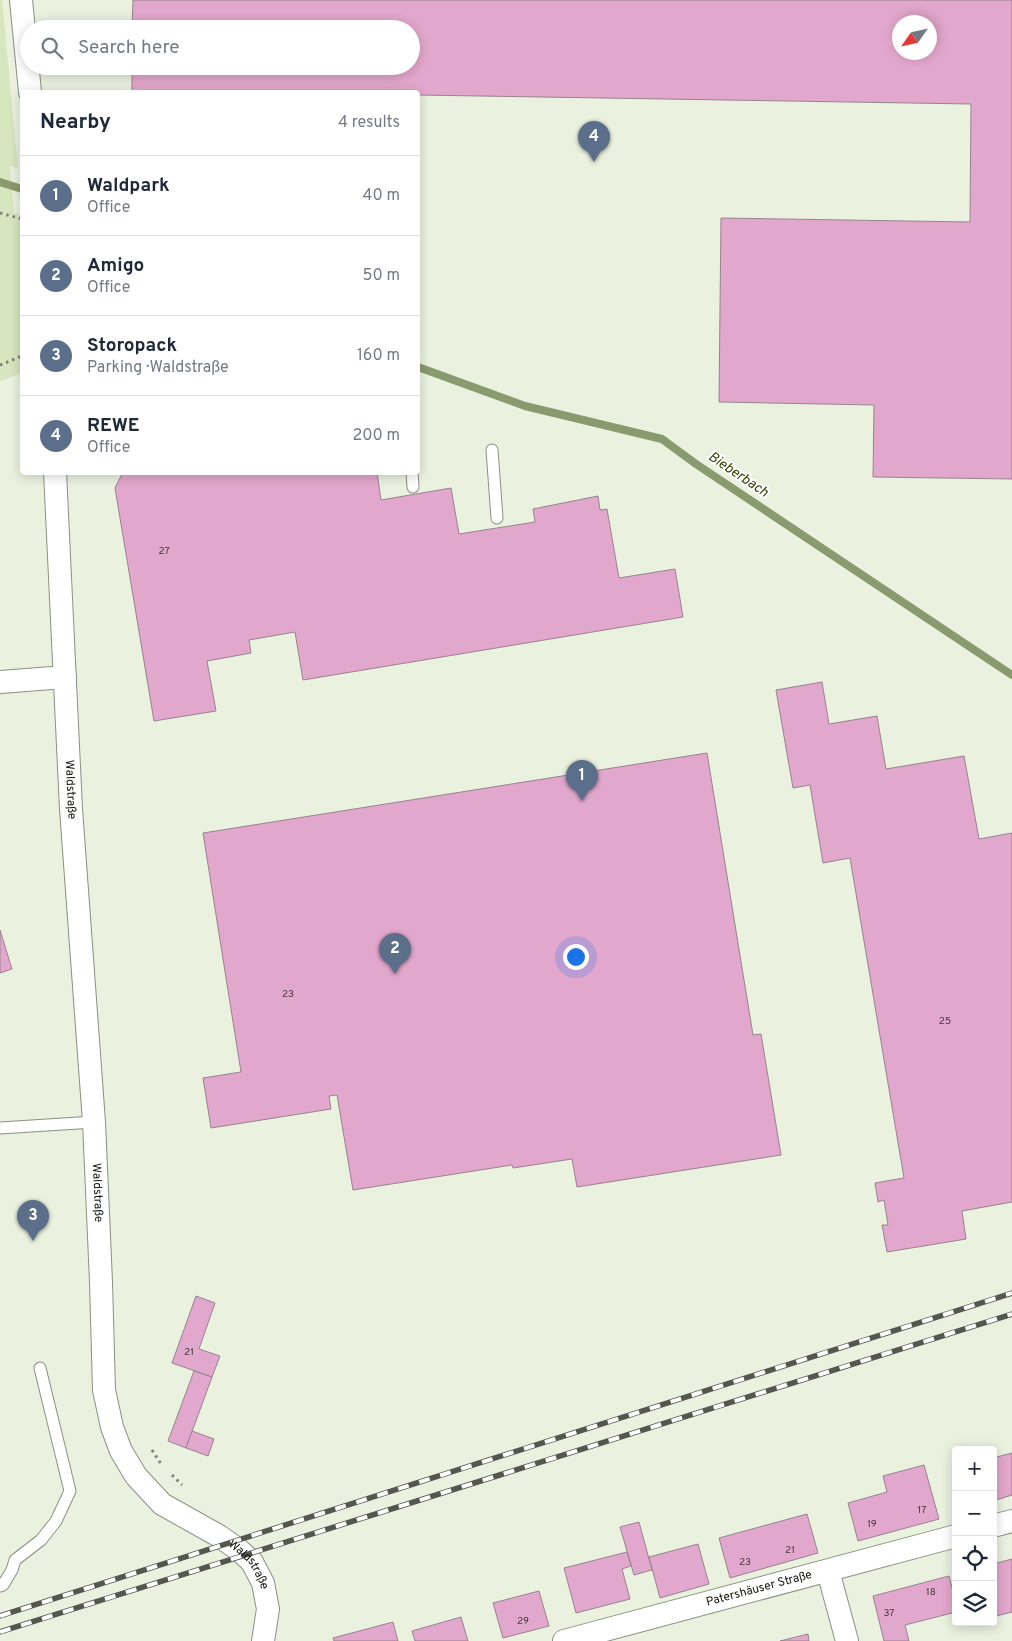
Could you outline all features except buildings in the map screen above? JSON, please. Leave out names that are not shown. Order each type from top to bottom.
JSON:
[{"type":"street","points":[[21,0],[23,20]]},
{"type":"street","points":[[28,75],[30,90]]},
{"type":"street","name":"Waldstraße","points":[[55,475],[71,809],[94,1122],[104,1390],[112,1427],[121,1451],[136,1476],[162,1504],[219,1536],[252,1562],[263,1583],[268,1609],[263,1641]]},
{"type":"street","points":[[0,682],[65,677]]},
{"type":"street","points":[[997,1525],[1012,1521]]},
{"type":"street","name":"Patershäuser Straße","points":[[564,1641],[952,1537]]},
{"type":"street","points":[[828,1570],[847,1641]]},
{"type":"lane","points":[[492,450],[497,518]]},
{"type":"lane","points":[[412,475],[413,487]]},
{"type":"lane","points":[[0,1128],[94,1122]]},
{"type":"lane","points":[[0,1586],[3,1585],[12,1570],[15,1560],[41,1540],[56,1521],[70,1491],[40,1368]]},
{"type":"path","points":[[0,213],[20,218]]},
{"type":"path","points":[[0,365],[20,357]]},
{"type":"path","points":[[148,1444],[161,1464],[183,1486]]},
{"type":"green space","points":[[0,0],[2,0],[18,168],[10,166],[14,213],[20,215],[20,374],[0,381]]},
{"type":"waterway","name":"Bieberbach","points":[[0,182],[20,188]]},
{"type":"waterway","name":"Bieberbach","points":[[420,368],[525,406],[662,439],[696,464],[1012,675]]},
{"type":"railway","points":[[0,1616],[1012,1293]]},
{"type":"railway","points":[[0,1632],[1012,1314]]},
{"type":"place","name":"REWE","points":[[594,162]]},
{"type":"place","name":"Waldpark","points":[[582,801]]},
{"type":"place","name":"Amigo","points":[[395,974]]},
{"type":"place","name":"Storopack","points":[[33,1241]]}]
